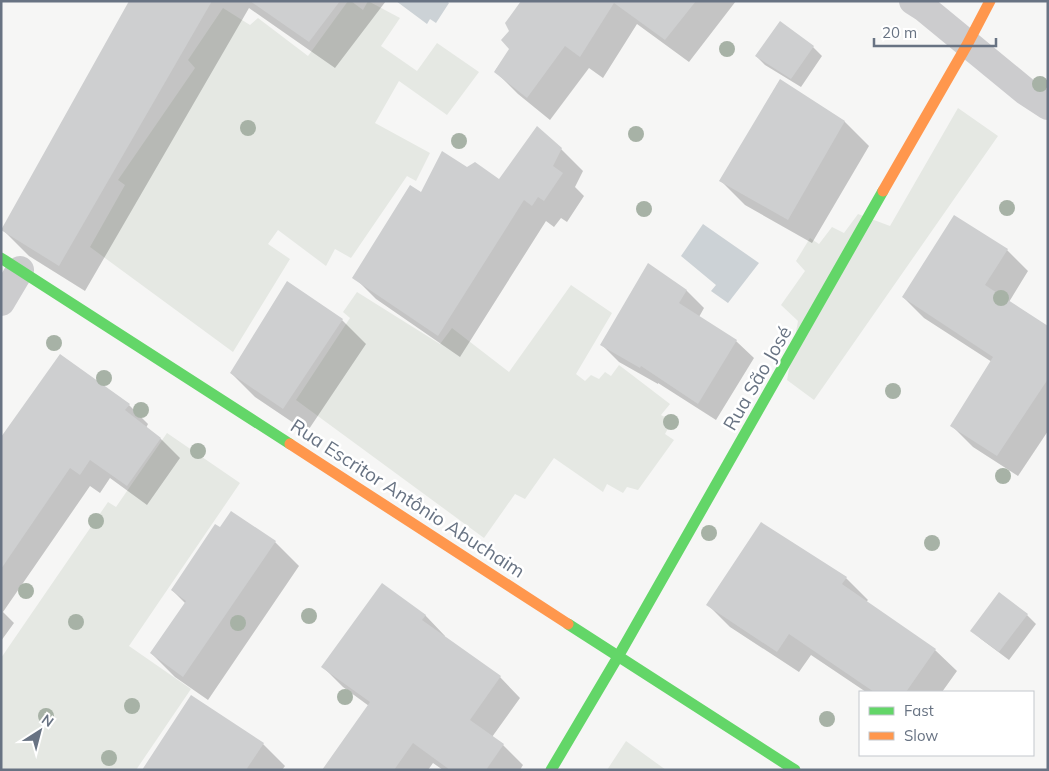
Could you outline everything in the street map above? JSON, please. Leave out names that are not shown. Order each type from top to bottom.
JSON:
[{"type":"street","points":[[913,1],[1025,91],[1048,106]]},
{"type":"street","name":"Rua São José","points":[[551,770],[619,655],[968,45],[990,1]]},
{"type":"street","points":[[1,302],[10,264]]},
{"type":"street","name":"Rua Escritor Antônio Abuchaim","points":[[10,264],[796,770]]},
{"type":"shaded area","points":[[348,1],[351,1],[363,10],[368,1],[400,18],[381,46],[417,71],[437,43],[479,72],[447,115],[399,81],[375,123],[430,153],[416,181],[407,176],[351,258],[335,249],[326,266],[278,230],[268,244],[290,259],[233,352],[90,247],[125,185],[118,180],[195,68],[188,60],[223,8],[250,25],[258,18],[308,56]]},
{"type":"shaded area","points":[[396,1],[447,1],[449,3],[436,23],[430,19],[427,24]]},
{"type":"shaded area","points":[[958,108],[998,136],[814,400],[787,380],[798,321],[781,305],[805,271],[796,261],[810,238],[819,244],[832,227],[844,233],[858,214],[890,226]]},
{"type":"shaded area","points":[[703,224],[759,263],[728,303],[711,291],[716,285],[681,256]]},
{"type":"shaded area","points":[[571,285],[612,313],[576,374],[585,381],[591,375],[599,379],[605,372],[611,376],[619,365],[670,404],[661,415],[672,421],[665,434],[674,440],[638,490],[627,487],[623,493],[607,484],[603,492],[554,458],[525,499],[515,494],[484,538],[296,400],[350,318],[343,312],[357,292],[440,344],[452,328],[509,372]]},
{"type":"shaded area","points":[[167,433],[240,483],[129,646],[191,689],[136,770],[1,770],[1,658],[108,502],[116,507]]},
{"type":"shaded area","points":[[626,741],[666,770],[607,770]]},
{"type":"building","points":[[129,1],[212,1],[59,266],[1,230]]},
{"type":"building","points":[[250,1],[340,1],[309,42]]},
{"type":"building","points":[[521,1],[696,1],[665,40],[614,3],[580,57],[565,46],[527,98],[494,72],[509,49],[501,40],[509,31],[505,23]]},
{"type":"building","points":[[780,21],[814,46],[791,79],[755,56]]},
{"type":"building","points":[[780,79],[845,121],[788,220],[719,181]]},
{"type":"building","points":[[537,126],[562,148],[553,166],[563,173],[544,201],[538,197],[532,206],[524,200],[438,336],[352,278],[410,185],[421,192],[442,151],[467,167],[475,162],[499,179]]},
{"type":"building","points":[[954,215],[1008,249],[985,285],[1048,326],[1048,379],[997,456],[950,426],[993,357],[902,297]]},
{"type":"building","points":[[648,263],[687,290],[679,303],[737,340],[698,404],[641,366],[640,368],[600,345]]},
{"type":"building","points":[[287,281],[343,319],[283,409],[230,373]]},
{"type":"building","points":[[60,354],[130,404],[125,410],[161,438],[127,486],[90,460],[80,475],[70,468],[1,569],[1,437]]},
{"type":"building","points":[[231,511],[276,541],[183,677],[150,653],[186,601],[171,590],[215,524],[220,527]]},
{"type":"building","points":[[761,522],[847,577],[842,584],[936,649],[907,691],[873,691],[789,634],[777,652],[706,605]]},
{"type":"building","points":[[382,583],[426,615],[422,620],[501,676],[470,720],[504,744],[486,770],[450,770],[413,743],[394,770],[322,770],[370,702],[321,667]]},
{"type":"building","points":[[999,592],[1028,614],[999,652],[970,631]]},
{"type":"building","points":[[191,695],[264,743],[246,770],[142,770]]},
{"type":"traffic: fast","points":[[551,770],[619,655],[883,191]]},
{"type":"traffic: fast","points":[[1,258],[290,444]]},
{"type":"traffic: fast","points":[[568,624],[795,770]]},
{"type":"traffic: slow","points":[[883,191],[967,45],[990,1]]},
{"type":"traffic: slow","points":[[290,444],[568,624]]}]
